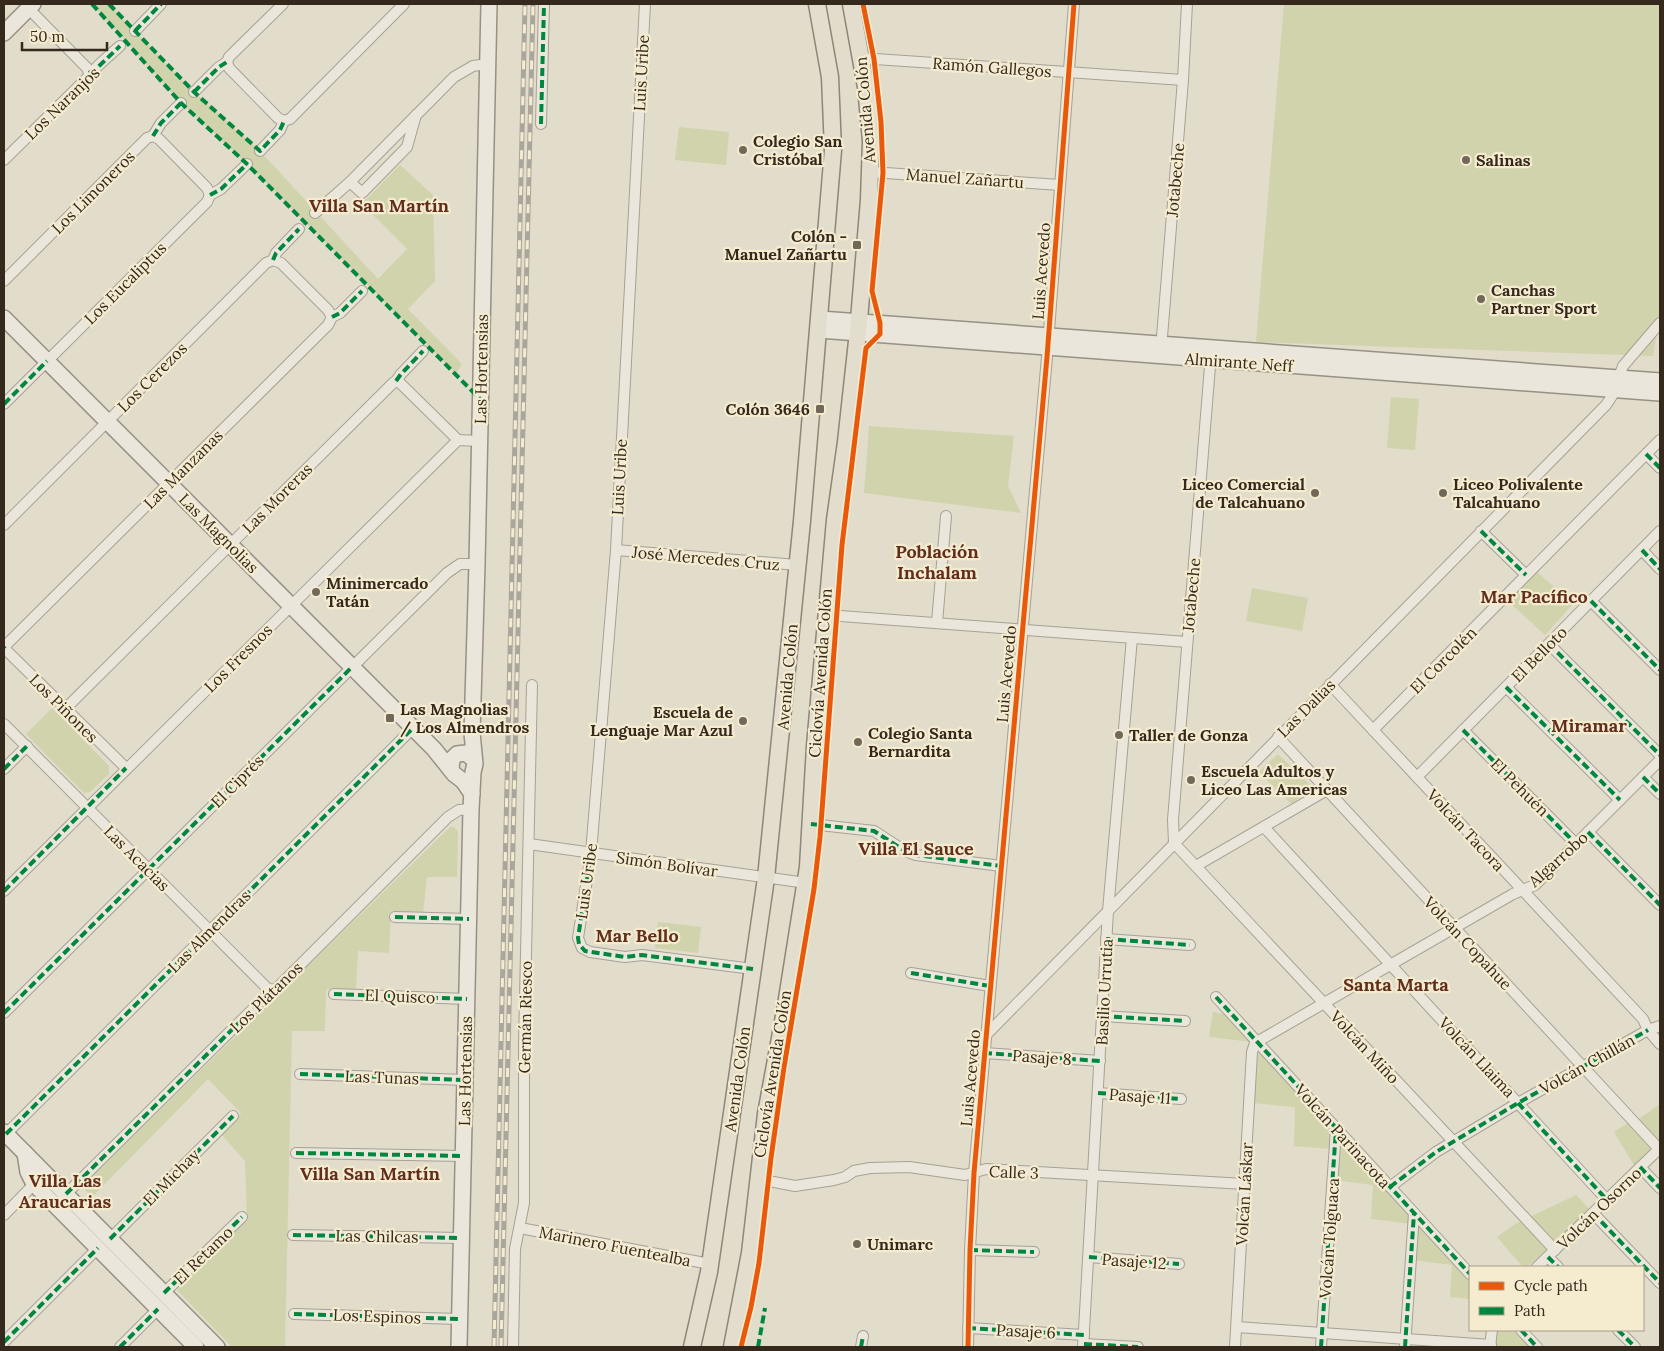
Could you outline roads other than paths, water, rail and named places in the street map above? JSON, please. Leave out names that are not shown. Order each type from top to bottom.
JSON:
[{"type":"main road","name":"Avenida Colón","points":[[692,1347],[710,1264],[766,878],[797,565],[832,177],[833,124],[829,70],[817,4]]},
{"type":"main road","name":"Avenida Colón","points":[[732,1347],[746,1282],[766,1114],[806,883],[815,746],[835,520],[859,327],[870,172],[869,114],[851,4]]},
{"type":"street","points":[[135,31],[161,4]]},
{"type":"street","points":[[194,92],[219,66],[227,62],[229,57],[283,4]]},
{"type":"street","points":[[260,151],[280,130],[284,121],[290,118],[404,4]]},
{"type":"street","name":"Las Hortensias","points":[[459,1347],[471,802],[462,764],[472,733],[489,4]]},
{"type":"street","points":[[541,124],[544,4]]},
{"type":"street","name":"Luis Uribe","points":[[645,4],[616,550],[591,853],[578,938],[582,948],[590,952],[625,956],[642,955],[753,969]]},
{"type":"street","name":"Luis Acevedo","points":[[968,1347],[974,1173],[1048,342],[1074,4]]},
{"type":"street","name":"Jotabeche","points":[[1161,350],[1183,80],[1187,4]]},
{"type":"street","points":[[4,33],[31,6],[90,73]]},
{"type":"street","name":"Los Naranjos","points":[[4,160],[90,73],[120,46]]},
{"type":"street","name":"Ramón Gallegos","points":[[861,58],[1183,80]]},
{"type":"street","points":[[227,62],[229,68],[247,87],[278,118],[284,121]]},
{"type":"street","points":[[315,213],[350,182],[448,82],[460,72],[473,66],[488,64]]},
{"type":"street","name":"Los Limoneros","points":[[4,281],[147,138],[153,136],[162,123],[181,103]]},
{"type":"street","points":[[350,182],[362,193],[407,147],[416,114]]},
{"type":"street","points":[[153,136],[159,139],[200,181],[209,191],[210,195]]},
{"type":"street","name":"Los Eucaliptus","points":[[4,404],[207,202],[210,195],[221,189],[247,164]]},
{"type":"street","name":"Manuel Zañartu","points":[[870,172],[1060,185]]},
{"type":"street","name":"Los Cerezos","points":[[4,525],[266,263],[273,260],[276,252],[300,229]]},
{"type":"street","points":[[273,260],[281,264],[328,310],[332,317]]},
{"type":"street","name":"Las Manzanas","points":[[4,647],[6,642],[328,325],[332,317],[340,313],[362,291]]},
{"type":"street","name":"Las Magnolias","points":[[4,318],[434,749],[462,764]]},
{"type":"street","name":"Almirante Neff","points":[[819,324],[1617,383],[1660,381]]},
{"type":"street","name":"Las Dalias","points":[[986,1035],[1606,405],[1623,366],[1660,324]]},
{"type":"street","name":"Las Moreras","points":[[65,709],[396,381],[423,351]]},
{"type":"street","name":"Jotabeche","points":[[1174,843],[1173,820],[1210,354]]},
{"type":"street","points":[[396,381],[458,440],[479,441]]},
{"type":"street","name":"Almirante Neff","points":[[1617,383],[1660,393]]},
{"type":"street","name":"Los Fresnos","points":[[4,891],[458,440]]},
{"type":"street","name":"El Corcolén","points":[[1373,730],[1660,440]]},
{"type":"street","points":[[1646,454],[1660,468]]},
{"type":"street","points":[[937,623],[946,516]]},
{"type":"street","points":[[1481,531],[1526,575]]},
{"type":"street","name":"El Belloto","points":[[1417,777],[1660,531]]},
{"type":"street","name":"José Mercedes Cruz","points":[[616,550],[797,565]]},
{"type":"street","points":[[1642,550],[1660,569]]},
{"type":"street","name":"El Ciprés","points":[[4,1013],[451,569],[460,564],[477,564]]},
{"type":"street","points":[[1591,601],[1660,670]]},
{"type":"street","points":[[827,615],[1187,642]]},
{"type":"street","name":"Basilio Urrutia","points":[[1084,1342],[1106,939],[1132,638]]},
{"type":"street","points":[[1549,644],[1660,754]]},
{"type":"street","name":"Los Piñones","points":[[4,647],[126,768]]},
{"type":"street","name":"Volcán Tacora","points":[[1330,684],[1643,1019],[1648,1030],[1660,1044]]},
{"type":"street","name":"Germán Riesco","points":[[513,1347],[515,1250],[524,1203],[524,1043],[532,685]]},
{"type":"street","points":[[1506,687],[1620,800]]},
{"type":"street","name":"Las Acacias","points":[[4,724],[267,988],[272,990]]},
{"type":"street","name":"Las Almendras","points":[[5,1133],[413,728]]},
{"type":"street","name":"El Pehuén","points":[[1463,730],[1576,844]]},
{"type":"street","name":"Volcán Copahue","points":[[1278,737],[1660,1148]]},
{"type":"street","points":[[4,769],[27,746]]},
{"type":"street","name":"Algarrobo","points":[[1256,1042],[1513,894],[1535,885],[1660,760]]},
{"type":"street","points":[[1643,777],[1660,794]]},
{"type":"street","points":[[1196,866],[1327,790]]},
{"type":"street","name":"Los Plátanos","points":[[66,1194],[272,990],[284,981],[451,814],[471,802]]},
{"type":"street","points":[[811,824],[874,832],[905,851],[916,855],[1001,866]]},
{"type":"street","name":"Volcán Llaima","points":[[1264,827],[1607,1200]]},
{"type":"street","points":[[1588,832],[1660,905]]},
{"type":"street","name":"Volcán Miño","points":[[1174,843],[1453,1141],[1552,1253],[1558,1266]]},
{"type":"street","name":"Simón Bolívar","points":[[529,844],[806,883]]},
{"type":"street","points":[[395,917],[469,919]]},
{"type":"street","points":[[1106,939],[1190,945]]},
{"type":"street","points":[[911,973],[990,986]]},
{"type":"street","name":"El Quisco","points":[[334,994],[467,999]]},
{"type":"street","name":"Volcán Parinacota","points":[[1216,997],[1469,1273]]},
{"type":"street","points":[[1102,1016],[1185,1021]]},
{"type":"street","points":[[1643,1019],[1660,1025]]},
{"type":"street","name":"Volcán Chillán","points":[[1390,1187],[1419,1163],[1453,1141],[1583,1066],[1660,1025]]},
{"type":"street","name":"Volcán Láskar","points":[[1235,1347],[1252,1052],[1256,1042]]},
{"type":"street","name":"Pasaje 8","points":[[984,1053],[1100,1061]]},
{"type":"street","name":"Las Tunas","points":[[300,1074],[465,1080]]},
{"type":"street","name":"Pasaje 11","points":[[1098,1093],[1181,1099]]},
{"type":"street","name":"El Michay","points":[[4,1342],[233,1116]]},
{"type":"street","name":"Volcán Tolguaca","points":[[1321,1347],[1336,1129]]},
{"type":"street","points":[[5,1133],[25,1154],[40,1178],[104,1244],[164,1293],[217,1347]]},
{"type":"street","name":"Volcán Osorno","points":[[1538,1266],[1660,1148]]},
{"type":"street","points":[[296,1153],[463,1156]]},
{"type":"street","name":"Calle 3","points":[[758,1179],[795,1186],[834,1180],[845,1177],[854,1171],[910,1167],[965,1175],[986,1169],[1245,1184]]},
{"type":"street","points":[[1640,1167],[1660,1188]]},
{"type":"street","points":[[40,1178],[66,1194],[104,1244],[158,1309],[196,1347]]},
{"type":"street","points":[[4,1215],[40,1178]]},
{"type":"street","points":[[1405,1343],[1414,1213]]},
{"type":"street","points":[[1593,1213],[1660,1282]]},
{"type":"street","name":"El Retamo","points":[[164,1293],[242,1217]]},
{"type":"street","name":"Marinero Fuentealba","points":[[520,1228],[710,1264]]},
{"type":"street","name":"Las Chilcas","points":[[293,1235],[461,1238]]},
{"type":"street","points":[[970,1250],[1034,1252]]},
{"type":"street","name":"Pasaje 12","points":[[1089,1257],[1179,1264]]},
{"type":"street","points":[[120,1347],[158,1309]]},
{"type":"street","name":"Los Espinos","points":[[294,1314],[459,1318]]},
{"type":"street","points":[[1237,1327],[1322,1333],[1405,1343],[1490,1346],[1492,1331]]},
{"type":"street","name":"Pasaje 6","points":[[968,1328],[1138,1347]]},
{"type":"street","points":[[1522,1331],[1537,1347]]},
{"type":"street","points":[[1619,1331],[1635,1347]]},
{"type":"street","points":[[861,1347],[863,1336]]},
{"type":"railway","points":[[494,1347],[525,4]]},
{"type":"railway","points":[[501,1347],[533,4]]},
{"type":"place","name":"Colegio San Cristóbal","points":[[743,150]]},
{"type":"place","name":"Salinas","points":[[1466,160]]},
{"type":"place","name":"Colón - Manuel Zañartu","points":[[857,245]]},
{"type":"place","name":"Canchas Partner Sport","points":[[1481,299]]},
{"type":"place","name":"Colón 3646","points":[[820,409]]},
{"type":"place","name":"Liceo Comercial de Talcahuano","points":[[1315,493]]},
{"type":"place","name":"Liceo Polivalente Talcahuano","points":[[1443,493]]},
{"type":"place","name":"Minimercado Tatán","points":[[316,592]]},
{"type":"place","name":"Las Magnolias / Los Almendros","points":[[390,718]]},
{"type":"place","name":"Escuela de Lenguaje Mar Azul","points":[[743,721]]},
{"type":"place","name":"Taller de Gonza","points":[[1119,735]]},
{"type":"place","name":"Colegio Santa Bernardita","points":[[858,742]]},
{"type":"place","name":"Escuela Adultos y Liceo Las Americas","points":[[1191,780]]},
{"type":"place","name":"Unimarc","points":[[857,1244]]},
{"type":"district","name":"Villa San Martín","points":[[379,206]]},
{"type":"district","name":"Población Inchalam","points":[[937,562]]},
{"type":"district","name":"Mar Pacífico","points":[[1534,597]]},
{"type":"district","name":"Miramar","points":[[1589,726]]},
{"type":"district","name":"Villa El Sauce","points":[[916,849]]},
{"type":"district","name":"Mar Bello","points":[[637,936]]},
{"type":"district","name":"Santa Marta","points":[[1396,985]]},
{"type":"district","name":"Villa San Martín","points":[[370,1174]]},
{"type":"district","name":"Villa Las Araucarias","points":[[65,1191]]}]
